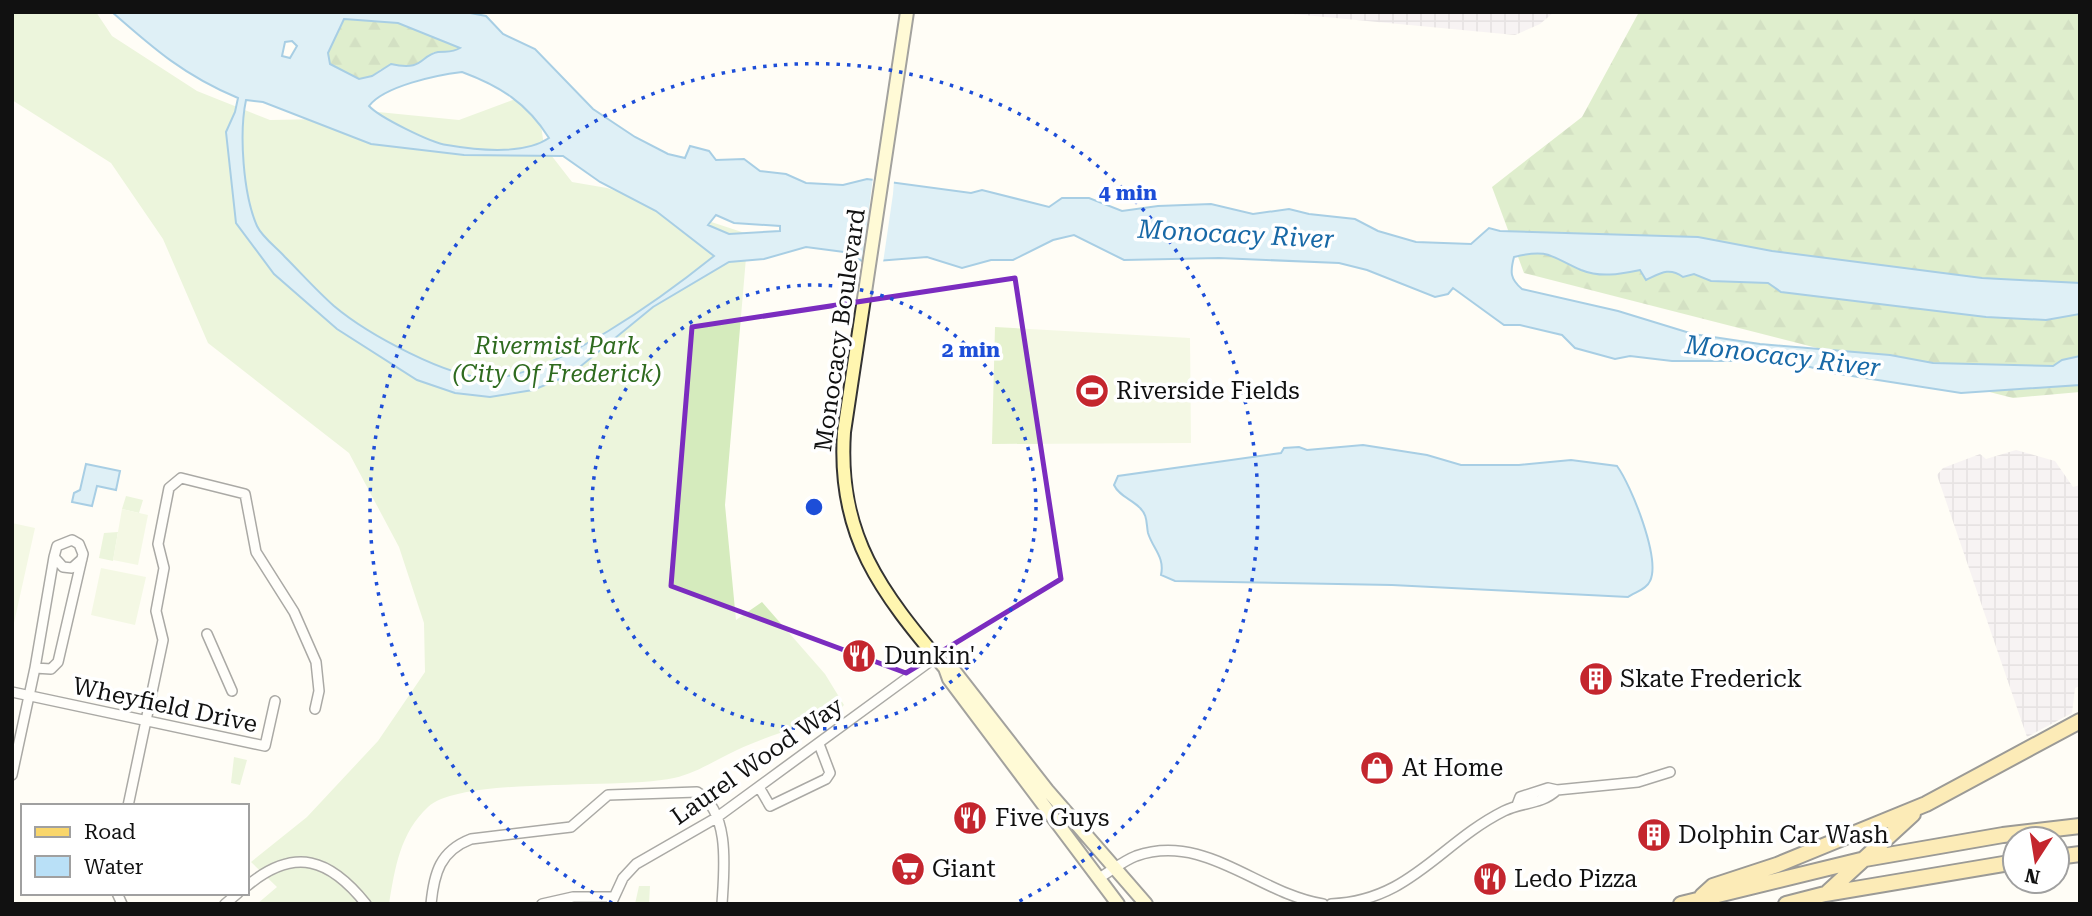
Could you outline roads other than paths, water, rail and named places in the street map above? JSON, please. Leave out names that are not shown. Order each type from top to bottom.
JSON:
[{"type":"main road","name":"Monocacy Boulevard","points":[[907,12],[842,456],[843,490],[850,523],[870,567],[945,668],[949,679],[1118,904]]},
{"type":"main road","name":"Monocacy Boulevard","points":[[945,668],[955,672],[1047,790],[1146,904]]},
{"type":"main road","points":[[1702,896],[1713,886],[1777,865],[1926,804],[2080,721]]},
{"type":"main road","points":[[1825,894],[1926,804]]},
{"type":"main road","points":[[1681,904],[1702,896],[1865,859],[2003,835],[2080,826]]},
{"type":"main road","points":[[1786,904],[1825,894],[2001,864]]},
{"type":"street","points":[[128,804],[163,640],[156,611],[164,568],[158,544],[169,488],[181,478],[245,494],[256,552],[294,612],[316,662],[318,691],[315,709]]},
{"type":"street","points":[[12,775],[30,696],[54,557],[57,546],[72,540],[82,549],[82,559],[58,662],[51,668],[35,668]]},
{"type":"street","points":[[54,557],[68,568],[77,565],[82,559]]},
{"type":"street","points":[[207,634],[232,691]]},
{"type":"street","name":"Laurel Wood Way","points":[[612,900],[636,864],[716,818],[936,657]]},
{"type":"street","name":"Wheyfield Drive","points":[[12,692],[265,746],[275,701]]},
{"type":"street","points":[[759,787],[770,806],[826,779],[830,773],[819,744]]},
{"type":"street","points":[[1332,904],[1387,893],[1502,812],[1517,805],[1524,807],[1549,797],[1557,790],[1638,782],[1670,772]]},
{"type":"street","points":[[431,904],[440,862],[460,844],[471,839],[571,827],[608,795],[697,792],[704,797],[716,818],[724,847],[722,904]]},
{"type":"street","points":[[1099,878],[1133,857],[1151,852],[1193,853],[1222,862],[1286,894],[1323,904]]},
{"type":"street","points":[[248,885],[272,868],[313,862],[342,876],[366,904]]},
{"type":"street","points":[[542,904],[573,897],[612,900]]},
{"type":"water","name":"Monocacy River","points":[[112,12],[465,12],[486,16],[503,34],[535,49],[593,109],[635,137],[668,154],[685,158],[690,146],[709,151],[716,160],[744,159],[760,171],[786,174],[806,183],[843,185],[867,179],[971,193],[982,190],[1049,207],[1062,198],[1089,198],[1122,211],[1158,206],[1211,204],[1253,214],[1289,209],[1355,219],[1378,231],[1416,242],[1471,244],[1489,228],[1500,231],[1698,237],[1772,251],[1982,278],[2080,283],[2080,314],[2046,320],[1986,317],[1781,292],[1768,283],[1711,281],[1694,274],[1683,277],[1673,272],[1665,272],[1646,280],[1640,270],[1603,275],[1581,270],[1549,255],[1535,253],[1514,257],[1512,271],[1515,282],[1522,289],[1618,311],[1693,334],[1760,344],[1890,355],[1933,363],[2053,366],[2062,360],[2080,356],[2080,385],[1961,393],[1833,373],[1787,361],[1672,361],[1630,356],[1615,359],[1575,348],[1562,335],[1520,325],[1504,325],[1453,288],[1448,294],[1435,297],[1367,270],[1339,263],[1219,258],[1124,260],[1074,235],[1053,240],[1013,260],[991,260],[962,268],[927,257],[864,262],[844,252],[806,247],[764,259],[729,262],[653,307],[570,375],[533,390],[490,397],[455,393],[417,380],[337,329],[274,274],[236,223],[226,132],[238,98],[186,71],[156,50]],"holes":[[[344,19],[398,23],[460,48],[432,54],[416,65],[391,64],[372,76],[359,79],[330,64],[328,53]],[[292,41],[297,46],[290,58],[282,56],[285,42]],[[462,72],[489,83],[522,105],[549,138],[527,147],[513,149],[447,145],[406,129],[369,106],[398,87]],[[246,100],[263,102],[371,144],[464,155],[563,156],[600,182],[656,211],[714,256],[638,312],[577,349],[518,374],[492,378],[474,377],[409,353],[348,317],[321,294],[262,234],[248,197],[243,129]],[[716,215],[734,223],[780,226],[780,231],[729,234],[708,225]]]},
{"type":"water","points":[[1363,445],[1427,455],[1461,465],[1519,465],[1571,460],[1617,466],[1630,489],[1643,522],[1651,556],[1650,581],[1644,588],[1628,597],[1392,585],[1175,581],[1161,575],[1160,558],[1148,533],[1144,513],[1114,485],[1118,476],[1281,453],[1284,448],[1299,447],[1307,450]]},
{"type":"water","points":[[86,464],[120,471],[116,490],[97,486],[92,506],[72,502],[74,493],[80,490]]},
{"type":"place","name":"Riverside Fields","points":[[1092,391]]},
{"type":"place","name":"Dunkin'","points":[[859,656]]},
{"type":"place","name":"Skate Frederick","points":[[1596,679]]},
{"type":"place","name":"At Home","points":[[1377,768]]},
{"type":"place","name":"Five Guys","points":[[970,818]]},
{"type":"place","name":"Dolphin Car Wash","points":[[1654,835]]},
{"type":"place","name":"Giant","points":[[908,869]]},
{"type":"place","name":"Ledo Pizza","points":[[1490,879]]},
{"type":"park label","name":"Rivermist Park (City Of Frederick)","points":[[557,360]]}]
